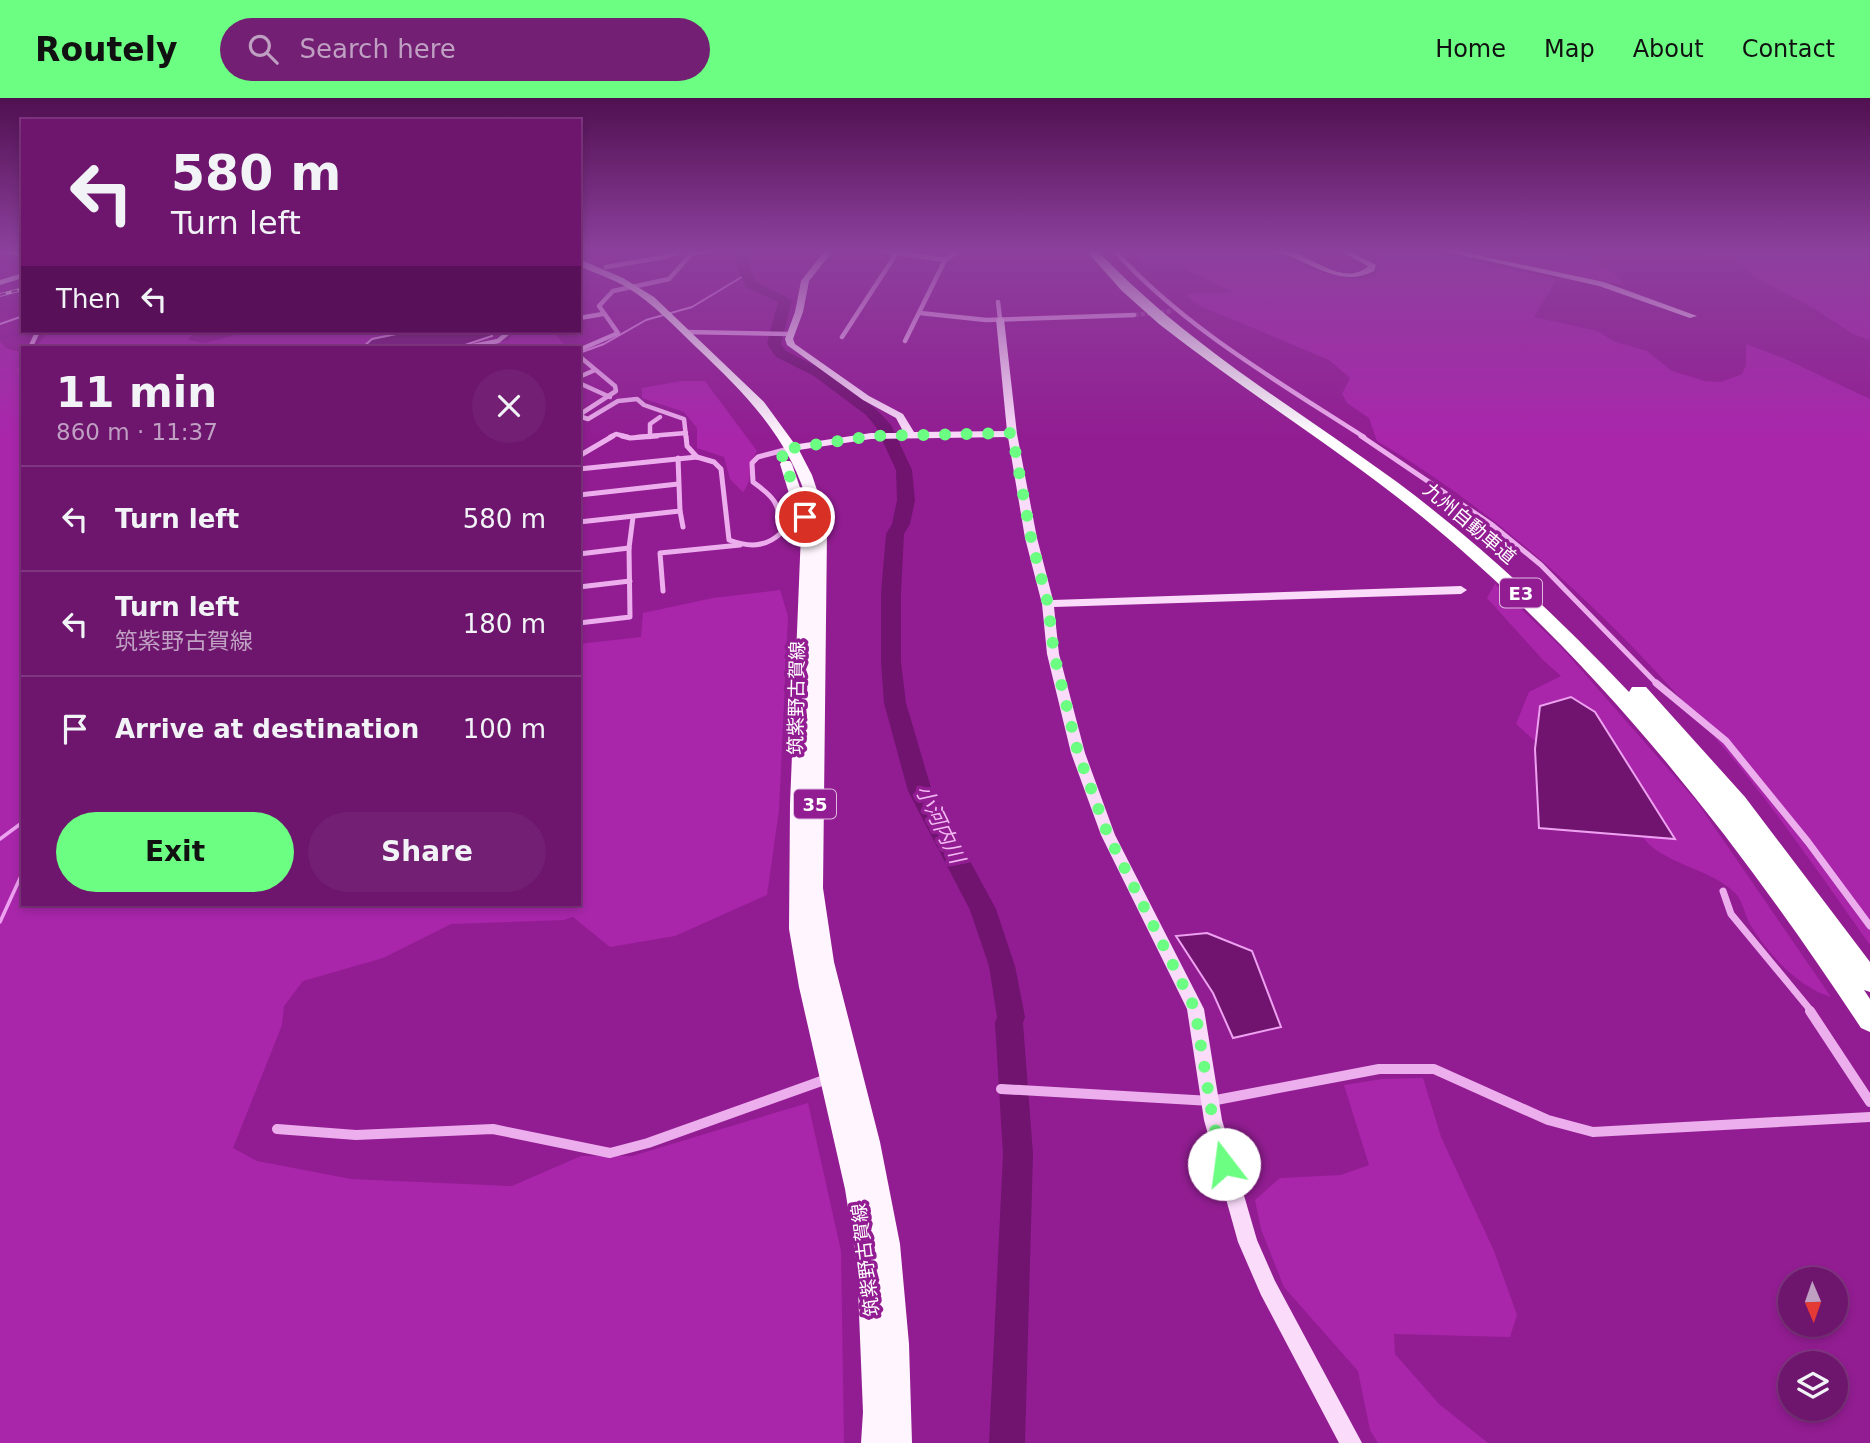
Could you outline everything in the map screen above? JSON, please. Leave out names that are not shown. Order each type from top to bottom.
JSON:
[{"type":"highway","name":"九州自動車道","points":[[1153,312],[1426,512],[1526,597],[1562,632],[1636,709],[1751,849],[1870,1020]]},
{"type":"highway","name":"九州自動車道","points":[[1166,312],[1411,488],[1482,543],[1578,629],[1674,729],[1737,803],[1870,981]]},
{"type":"main road","name":"筑紫野古賀線","points":[[655,312],[740,392],[786,449],[815,505],[820,532],[813,888],[816,928],[845,1063],[877,1181],[888,1258],[899,1384],[898,1443]]},
{"type":"main road","name":"筑紫野古賀線","points":[[666,312],[760,402],[778,424],[808,533],[799,804],[799,929],[809,987],[857,1189],[870,1265],[877,1412],[875,1443]]},
{"type":"street","points":[[799,312],[787,334],[791,345],[866,398],[900,416],[906,435]]},
{"type":"street","points":[[842,337],[858,312]]},
{"type":"street","points":[[999,312],[1012,433],[1031,538],[1048,604],[1054,654],[1078,753],[1108,835],[1195,1009],[1213,1121],[1248,1242],[1268,1288],[1351,1443]]},
{"type":"street","points":[[1183,312],[1223,346],[1428,479],[1492,524],[1541,565],[1658,685],[1726,741],[1808,842],[1870,926]]},
{"type":"street","points":[[1681,312],[1693,316]]},
{"type":"street","points":[[905,341],[920,313],[1000,319],[1134,315]]},
{"type":"street","points":[[581,318],[603,314],[618,333],[581,349]]},
{"type":"street","points":[[687,332],[787,334]]},
{"type":"street","points":[[473,346],[498,341],[508,333]]},
{"type":"street","points":[[581,358],[615,386],[615,394],[581,415]]},
{"type":"street","points":[[581,376],[595,370]]},
{"type":"street","points":[[581,384],[610,397]]},
{"type":"street","points":[[581,417],[589,419],[618,401],[633,398],[644,405],[684,419],[687,446],[697,457]]},
{"type":"street","points":[[650,437],[650,424],[660,417]]},
{"type":"street","points":[[581,455],[616,434],[630,438],[686,433]]},
{"type":"street","points":[[663,591],[660,553],[764,545],[775,540],[781,533],[778,504],[774,497],[753,482],[752,463],[758,457],[786,449],[872,436],[1012,433]]},
{"type":"street","points":[[581,469],[697,457],[713,462],[722,469],[729,540],[741,545]]},
{"type":"street","points":[[678,458],[682,527]]},
{"type":"street","points":[[581,495],[678,484]]},
{"type":"street","points":[[581,522],[680,511]]},
{"type":"street","points":[[581,623],[630,617],[629,548],[633,517]]},
{"type":"street","points":[[581,554],[629,548]]},
{"type":"street","points":[[581,587],[630,581]]},
{"type":"street","points":[[1048,604],[1461,590]]},
{"type":"street","points":[[1723,891],[1731,914],[1822,1026],[1870,1102]]},
{"type":"street","points":[[1001,1089],[1211,1101],[1380,1069],[1434,1069],[1548,1120],[1593,1132],[1870,1116]]},
{"type":"street","points":[[277,1129],[356,1135],[493,1129],[610,1153],[648,1143],[831,1078]]},
{"type":"shaded area","points":[[1214,312],[1537,312],[1534,317],[1598,331],[1613,341],[1647,351],[1672,371],[1705,381],[1721,382],[1742,374],[1746,365],[1746,344],[1783,358],[1870,399],[1870,945],[1758,790],[1681,698],[1602,616],[1517,539],[1425,471],[1377,441],[1369,418],[1347,403],[1342,394],[1350,378],[1329,360]]},
{"type":"shaded area","points":[[1819,312],[1870,312],[1870,340],[1853,334]]},
{"type":"shaded area","points":[[48,333],[193,333],[188,340],[204,343],[243,333],[401,333],[372,339],[364,346],[36,346]]},
{"type":"shaded area","points":[[401,333],[492,333],[492,336],[462,346],[364,346],[372,339]]},
{"type":"shaded area","points":[[513,333],[555,333],[565,346],[485,346],[508,340]]},
{"type":"shaded area","points":[[0,341],[6,348],[21,352],[21,906],[581,906],[581,644],[641,637],[643,613],[713,598],[780,590],[788,616],[779,810],[767,895],[675,936],[610,947],[573,917],[563,920],[451,924],[383,958],[303,981],[284,1006],[282,1025],[233,1148],[257,1161],[351,1179],[512,1186],[581,1156],[632,1156],[808,1103],[841,1251],[844,1443],[0,1443]]},
{"type":"shaded area","points":[[681,381],[705,381],[757,451],[743,492],[730,479],[724,457],[697,448],[697,428],[684,412],[642,398],[642,388]]},
{"type":"shaded area","points":[[1495,584],[1562,648],[1697,802],[1831,997],[1807,986],[1785,969],[1751,926],[1740,899],[1734,892],[1650,845],[1642,836],[1674,838],[1540,706],[1536,742],[1516,724],[1529,692],[1561,676],[1487,598]]},
{"type":"shaded area","points":[[1571,697],[1595,712],[1675,839],[1539,828],[1535,749],[1540,706]]},
{"type":"shaded area","points":[[1207,933],[1252,951],[1281,1027],[1233,1038],[1213,993],[1176,936]]},
{"type":"shaded area","points":[[1423,1078],[1441,1137],[1494,1251],[1517,1315],[1510,1337],[1394,1334],[1395,1354],[1439,1404],[1488,1443],[1378,1443],[1370,1430],[1358,1371],[1284,1287],[1261,1229],[1255,1200],[1280,1178],[1341,1175],[1369,1165],[1344,1085],[1382,1079]]},
{"type":"waterway","points":[[581,352],[604,344],[646,320],[675,312]]},
{"type":"waterway","name":"小河内川","points":[[784,312],[774,344],[781,354],[819,373],[871,412],[883,425],[904,470],[906,500],[901,524],[895,534],[891,593],[891,662],[895,703],[920,791],[983,909],[1002,966],[1011,1017],[1009,1023],[1018,1154],[1007,1443]]},
{"type":"waterway","points":[[0,324],[21,317]]},
{"type":"waterway","points":[[0,839],[21,823]]},
{"type":"waterway","points":[[0,922],[21,876]]},
{"type":"tunnel","points":[[1134,315],[1166,312]]},
{"type":"route","points":[[805,517],[794,481],[780,450],[872,436],[1012,433],[1031,538],[1048,604],[1054,654],[1078,753],[1108,835],[1195,1009],[1213,1121],[1224,1164]]}]
